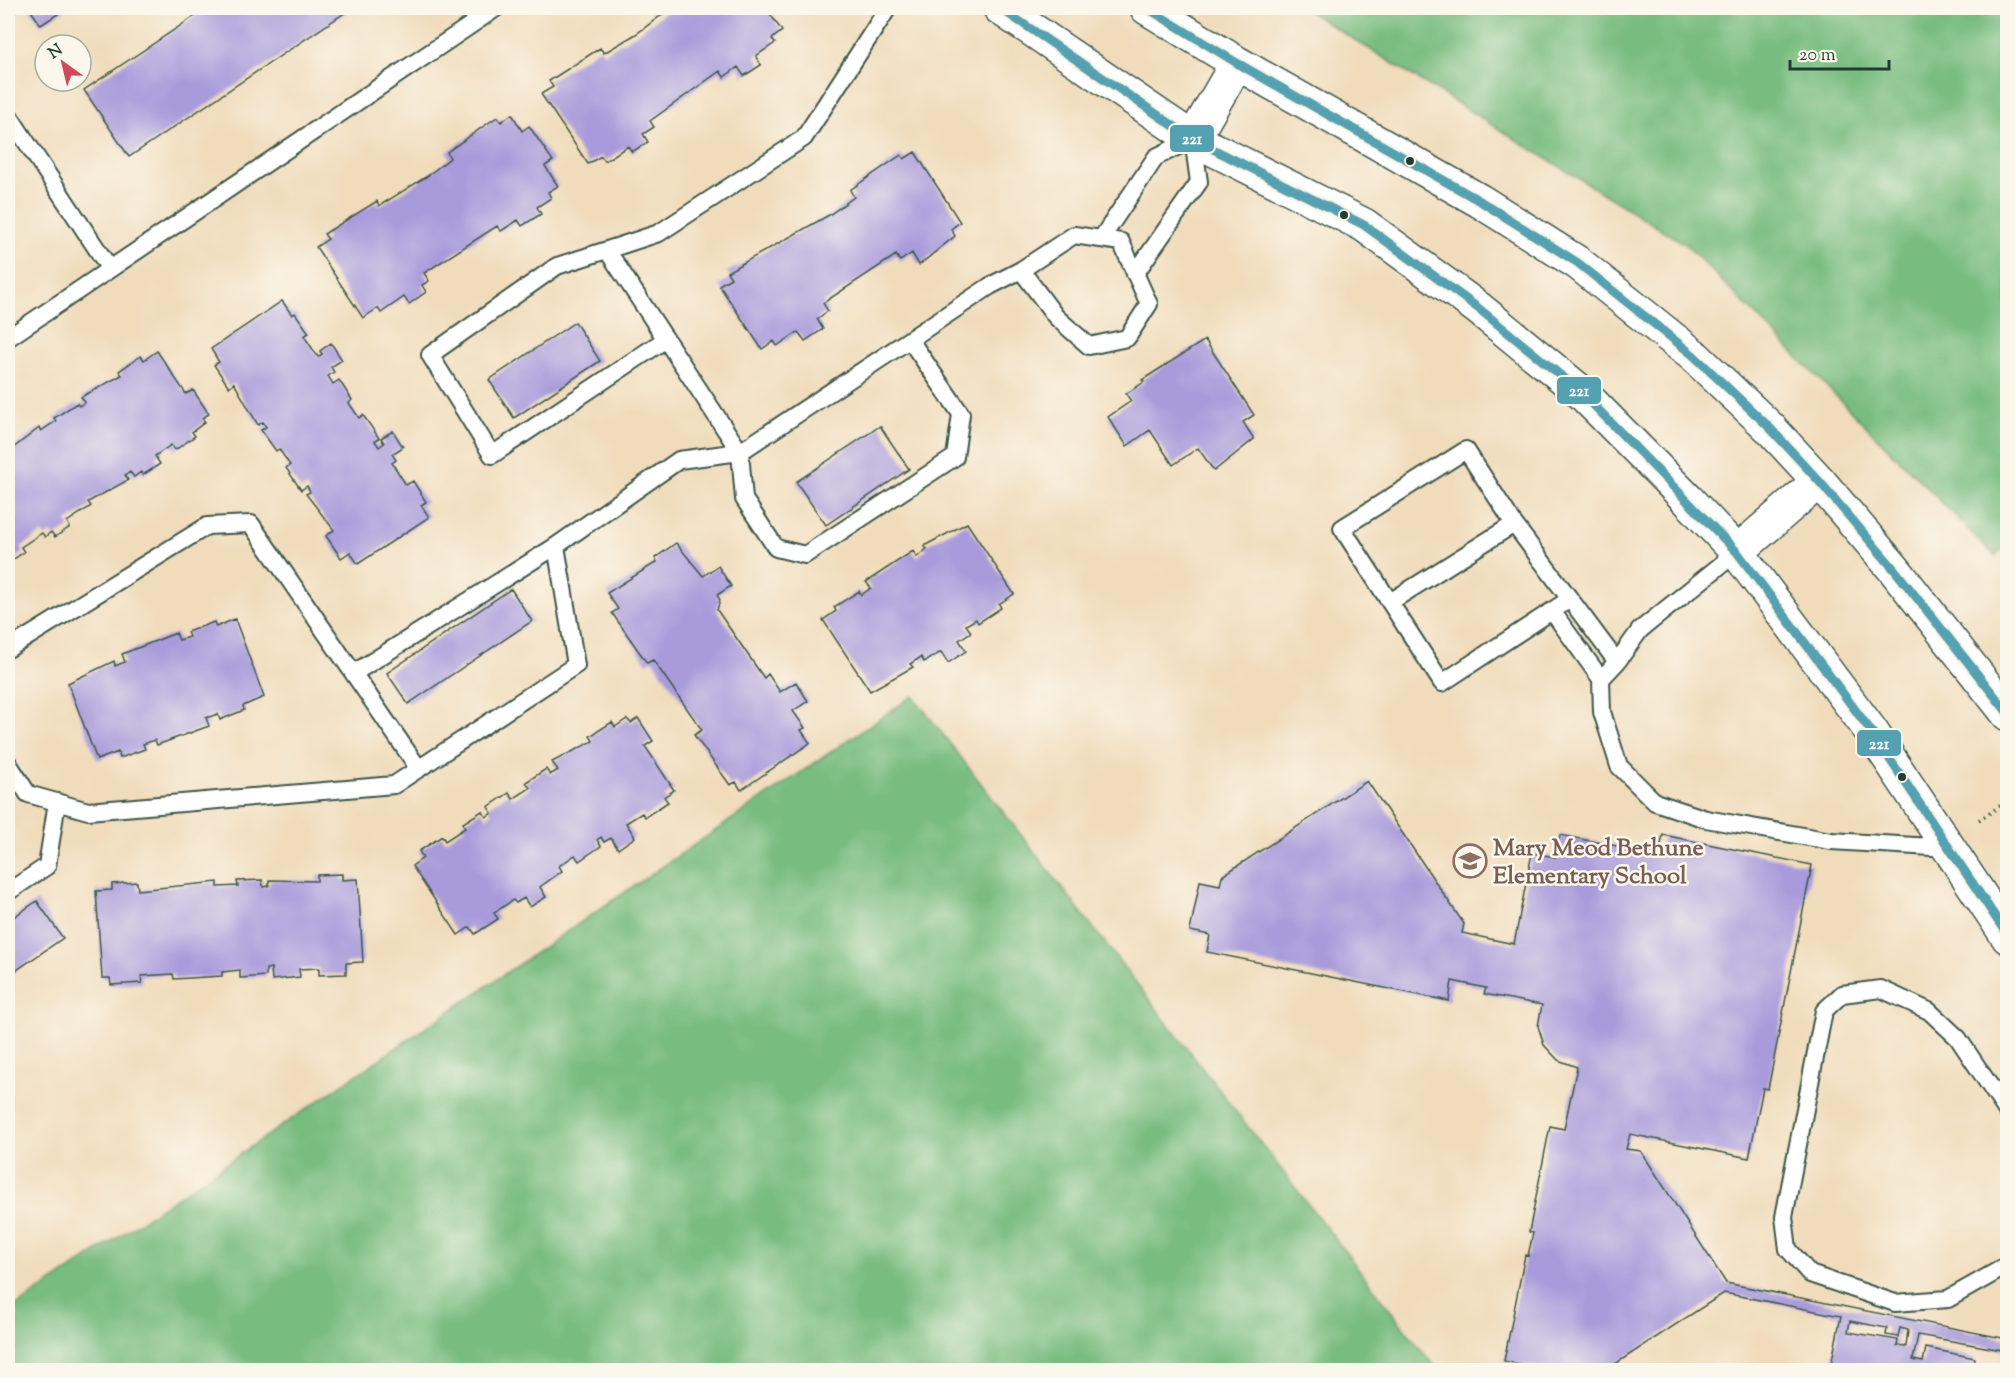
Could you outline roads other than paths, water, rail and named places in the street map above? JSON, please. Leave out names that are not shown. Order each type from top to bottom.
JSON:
[{"type":"main road","points":[[1000,8],[1194,139],[1364,225],[1478,308],[1581,392],[1737,552],[1871,731],[2007,937]]},
{"type":"main road","points":[[1147,8],[1237,63],[1480,201],[1578,263],[1693,355],[1769,427],[1819,481],[1894,569],[2007,714]]},
{"type":"main road","points":[[1194,139],[1237,63]]},
{"type":"main road","points":[[1737,552],[1819,481]]},
{"type":"lane","points":[[8,338],[496,8]]},
{"type":"lane","points":[[666,339],[492,454],[430,355],[557,266],[659,233],[804,138],[888,8]]},
{"type":"lane","points":[[8,114],[110,269]]},
{"type":"lane","points":[[1101,239],[1156,157],[1194,139],[1199,182],[1135,274]]},
{"type":"lane","points":[[354,674],[556,546],[679,460],[740,452],[990,286],[1021,270],[1074,235],[1121,242],[1149,304],[1127,338],[1089,346],[1056,317],[1021,270]]},
{"type":"lane","points":[[607,250],[740,452],[744,499],[776,548],[805,555],[955,457],[961,414],[910,340]]},
{"type":"lane","points":[[1570,599],[1442,683],[1342,528],[1466,450],[1514,524],[1570,599],[1617,662]]},
{"type":"lane","points":[[8,649],[207,526],[251,524],[419,769]]},
{"type":"lane","points":[[1390,602],[1514,524]]},
{"type":"lane","points":[[8,763],[28,794],[88,811],[394,785],[576,665],[556,546]]},
{"type":"lane","points":[[1601,679],[1617,662],[1640,630],[1737,552]]},
{"type":"lane","points":[[1552,611],[1601,679],[1602,712],[1619,766],[1654,802],[1706,819],[1832,841],[1949,848]]},
{"type":"lane","points":[[8,892],[47,866],[57,802]]},
{"type":"lane","points":[[2007,1113],[1958,1038],[1929,1011],[1881,989],[1842,994],[1824,1011],[1784,1217],[1788,1249],[1810,1274],[1895,1303],[1948,1299],[2007,1265]]},
{"type":"place","name":"Mary Meod Bethune Elementary School","points":[[1470,861]]}]
